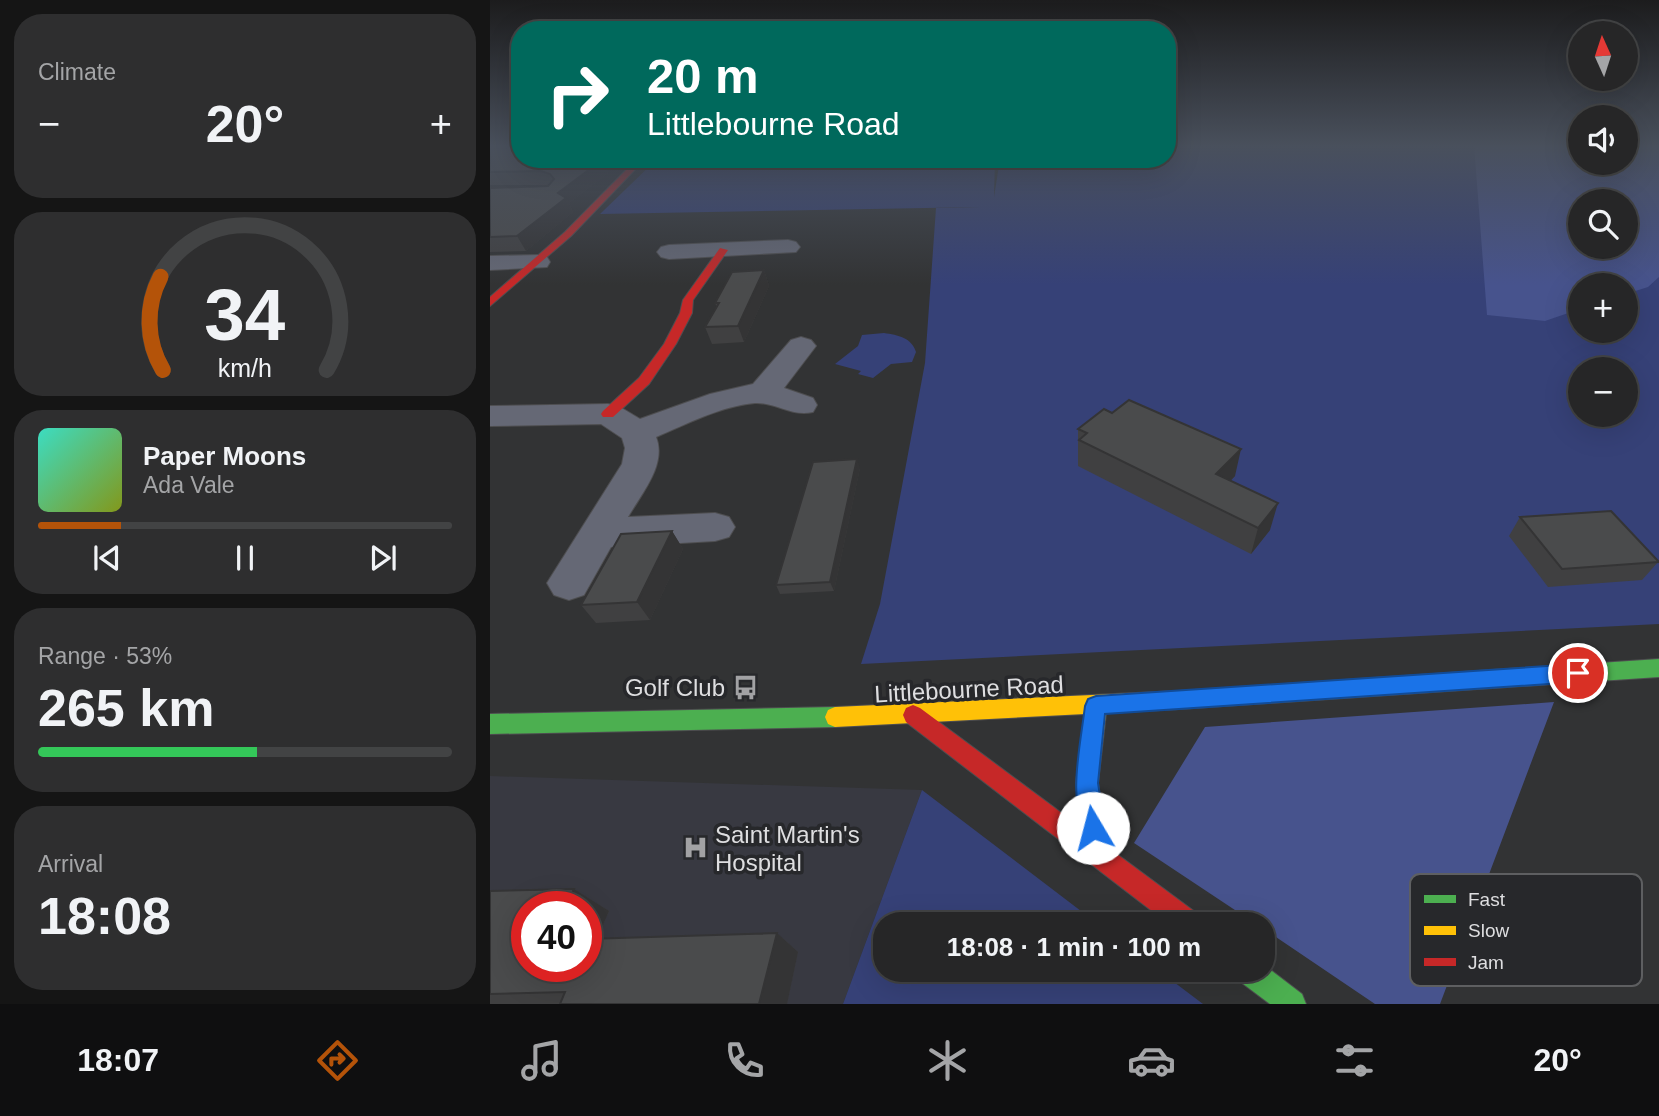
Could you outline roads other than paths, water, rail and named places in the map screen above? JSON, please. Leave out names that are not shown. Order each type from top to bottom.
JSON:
[{"type":"street","points":[[490,303],[538,262],[608,192]]},
{"type":"street","points":[[669,252],[788,247]]},
{"type":"street","points":[[622,423],[644,382],[670,344],[686,313],[688,300],[723,250]]},
{"type":"street","points":[[490,263],[538,262]]},
{"type":"street","points":[[762,394],[801,346]]},
{"type":"street","points":[[490,416],[622,423],[762,394],[782,397],[801,405]]},
{"type":"street","points":[[569,583],[640,464],[643,448],[622,423]]},
{"type":"street","points":[[600,533],[715,527]]},
{"type":"street","name":"Littlebourne Road","points":[[490,724],[914,715],[1096,706],[1659,668]]},
{"type":"street","points":[[1096,706],[1087,783],[1096,851]]},
{"type":"street","points":[[914,715],[1175,912]]},
{"type":"street","points":[[1264,982],[1292,1004]]},
{"type":"place","name":"Golf Club","points":[[745,687]]},
{"type":"place","name":"Saint Martin's Hospital","points":[[695,848]]}]
